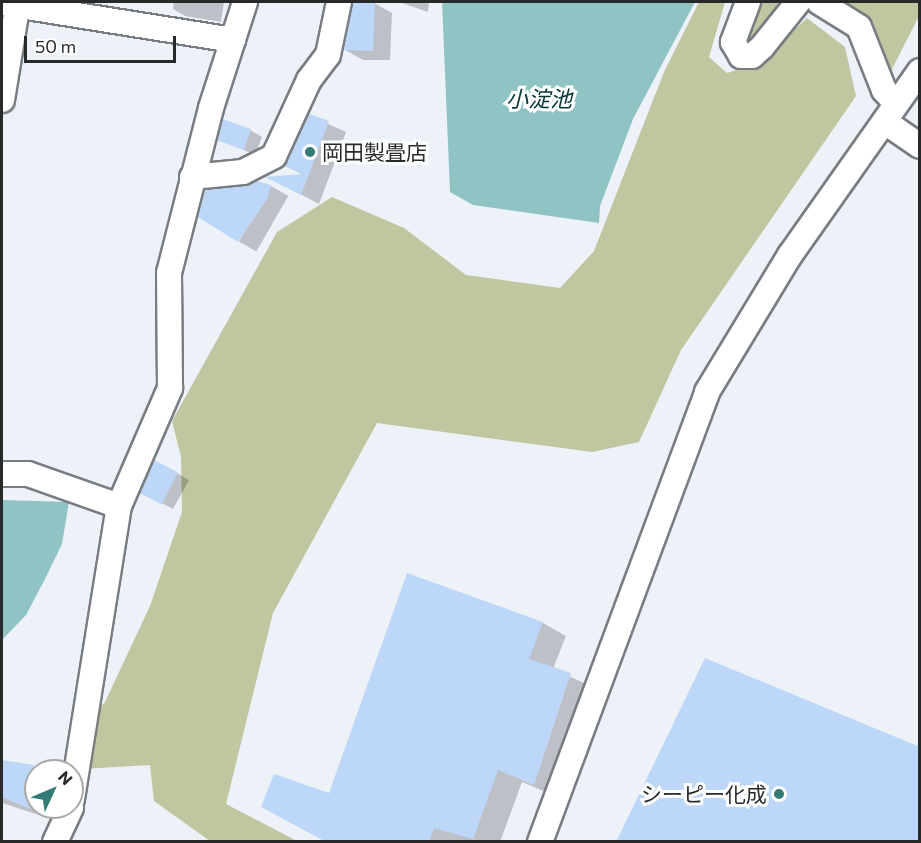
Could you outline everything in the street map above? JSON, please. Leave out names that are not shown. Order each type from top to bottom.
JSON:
[{"type":"street","points":[[78,759],[119,506],[170,388],[169,273],[192,177],[244,2]]},
{"type":"street","points":[[192,177],[243,172],[274,156],[309,80],[328,55],[339,2]]},
{"type":"street","points":[[748,2],[733,42],[741,56],[752,56],[762,47],[798,2]]},
{"type":"street","points":[[819,2],[859,27],[891,113],[920,146]]},
{"type":"street","points":[[2,100],[12,3],[232,40]]},
{"type":"street","points":[[540,842],[707,392],[790,255],[920,71]]},
{"type":"street","points":[[2,474],[28,474],[119,506]]},
{"type":"street","points":[[55,842],[66,819]]},
{"type":"green space","points":[[699,2],[725,2],[709,57],[727,73],[759,63],[807,18],[845,47],[856,96],[681,350],[639,442],[592,452],[377,423],[273,613],[226,804],[297,841],[210,841],[154,801],[150,765],[84,769],[82,726],[105,702],[150,606],[182,512],[181,457],[172,421],[277,232],[332,197],[404,228],[466,275],[560,288],[594,251],[664,72]]},
{"type":"green space","points":[[757,2],[782,2],[745,44]]},
{"type":"green space","points":[[845,2],[919,2],[919,16],[889,75],[873,28]]},
{"type":"water","name":"小淀池","points":[[442,2],[695,2],[633,119],[600,206],[599,223],[473,205],[450,192]]},
{"type":"water","points":[[2,500],[69,502],[62,544],[26,615],[2,640]]},
{"type":"building","points":[[353,2],[375,2],[373,51],[344,50]]},
{"type":"building","name":"岡田製畳店","points":[[309,114],[329,121],[301,195],[265,177],[303,174],[284,166]]},
{"type":"building","points":[[223,119],[251,129],[244,150],[215,140]]},
{"type":"building","points":[[257,181],[271,185],[267,199],[238,242],[198,217],[205,190]]},
{"type":"building","points":[[154,460],[178,472],[162,504],[138,492]]},
{"type":"building","points":[[407,573],[543,622],[529,659],[571,673],[534,785],[498,770],[473,839],[434,828],[429,842],[326,842],[261,807],[274,774],[329,793]]},
{"type":"building","name":"シーピー化成","points":[[705,658],[920,747],[920,842],[616,842]]},
{"type":"building","points":[[2,760],[24,763],[24,806],[2,797]]},
{"type":"place","name":"岡田製畳店","points":[[310,152]]},
{"type":"place","name":"シーピー化成","points":[[779,794]]}]
